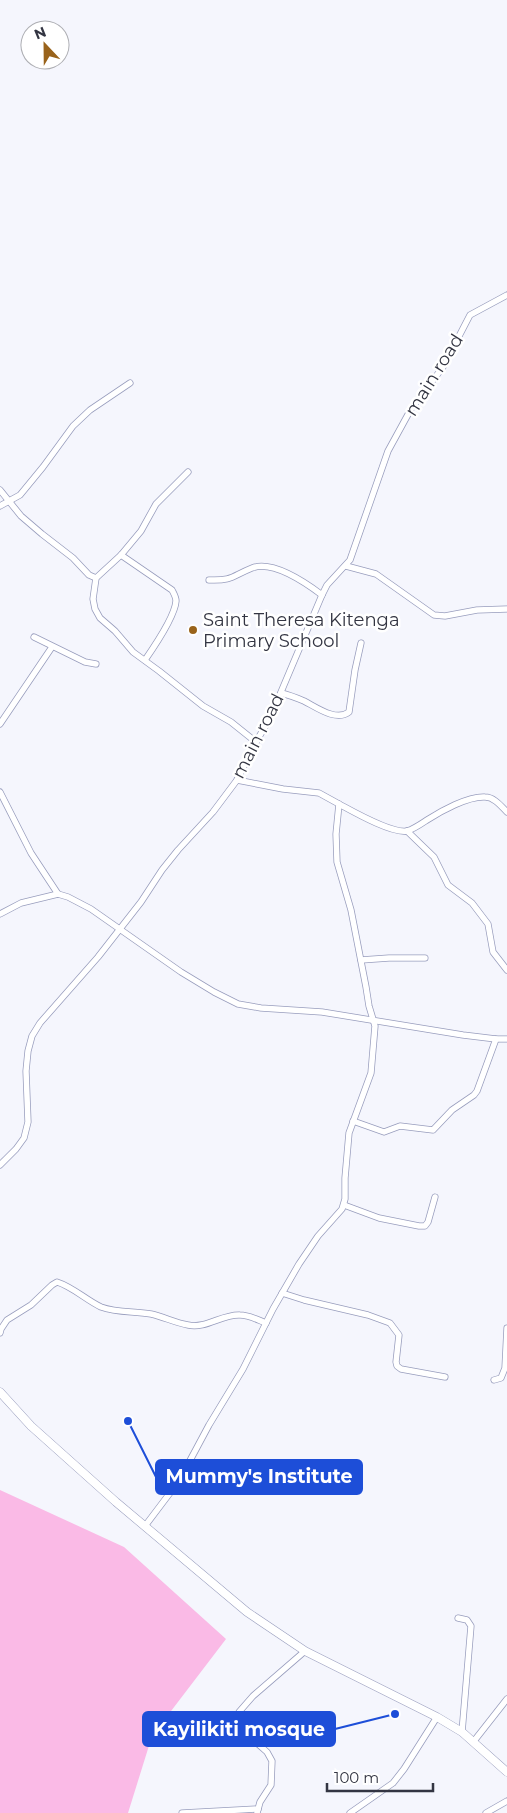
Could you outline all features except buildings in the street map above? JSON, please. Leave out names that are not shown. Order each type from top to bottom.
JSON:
[{"type":"main road","points":[[0,1392],[31,1426],[144,1526],[247,1612],[305,1651],[437,1717],[462,1732],[507,1772]]},
{"type":"street","name":"main road","points":[[0,1165],[24,1138],[28,1122],[26,1072],[28,1051],[32,1036],[40,1022],[77,983],[142,902],[162,870],[213,812],[237,780],[282,693],[327,585],[350,560],[388,451],[411,409],[443,366],[470,315],[507,295]]},
{"type":"street","points":[[0,506],[20,495],[43,467],[72,426],[90,410],[130,384]]},
{"type":"street","points":[[188,472],[156,504],[141,531],[121,555],[96,578],[93,598],[95,609],[100,618],[115,631],[133,652],[203,706],[231,722],[256,742]]},
{"type":"street","points":[[0,490],[9,502],[42,534],[96,578]]},
{"type":"street","points":[[121,555],[172,590],[176,599],[165,627],[145,660]]},
{"type":"street","points":[[209,580],[222,581],[232,579],[262,565],[298,579],[322,596]]},
{"type":"street","points":[[346,566],[376,574],[434,615],[445,616],[476,610],[507,609]]},
{"type":"street","points":[[34,637],[84,662],[96,664]]},
{"type":"street","points":[[282,693],[329,713],[347,714],[349,712],[361,643]]},
{"type":"street","points":[[0,724],[52,647]]},
{"type":"street","points":[[237,780],[282,789],[319,793],[372,821],[400,831],[407,831],[448,809],[475,798],[486,797],[494,800],[507,812]]},
{"type":"street","points":[[0,792],[32,853],[58,894]]},
{"type":"street","points":[[144,1526],[179,1481],[204,1433],[248,1360],[282,1293],[318,1236],[339,1214],[344,1205],[347,1143],[371,1073],[375,1026],[369,1006],[351,910],[338,862],[336,834],[338,804]]},
{"type":"street","points":[[407,831],[434,857],[448,885],[472,902],[488,924],[493,952],[507,970]]},
{"type":"street","points":[[0,914],[20,903],[58,894],[91,909],[214,992],[238,1004],[261,1008],[322,1012],[496,1039],[507,1039]]},
{"type":"street","points":[[361,960],[425,958]]},
{"type":"street","points":[[353,1121],[384,1132],[400,1126],[432,1130],[452,1110],[474,1095],[478,1090],[482,1074],[496,1039]]},
{"type":"street","points":[[344,1205],[379,1218],[419,1226],[427,1225],[435,1197]]},
{"type":"street","points":[[0,1333],[7,1320],[30,1305],[57,1282],[101,1306],[167,1318],[185,1325],[201,1325],[230,1316],[242,1315],[266,1323]]},
{"type":"street","points":[[282,1293],[368,1315],[390,1323],[399,1335],[397,1366],[401,1369],[445,1377]]},
{"type":"street","points":[[494,1380],[501,1378],[505,1368],[507,1328]]},
{"type":"street","points":[[458,1618],[468,1620],[471,1626],[462,1732]]},
{"type":"street","points":[[182,1813],[258,1811],[260,1802],[271,1785],[272,1761],[267,1752],[240,1728],[237,1719],[239,1712],[253,1696],[305,1651]]},
{"type":"street","points":[[474,1741],[507,1699]]},
{"type":"street","points":[[350,1813],[393,1783],[437,1717]]},
{"type":"street","points":[[486,1813],[507,1801]]},
{"type":"shaded area","points":[[0,1490],[124,1547],[226,1639],[152,1736],[128,1813],[0,1813]]},
{"type":"place","name":"Saint Theresa Kitenga Primary School","points":[[193,630]]},
{"type":"place","name":"Mummy's Institute","points":[[128,1421]]},
{"type":"place","name":"Kayilikiti mosque","points":[[395,1714]]}]
